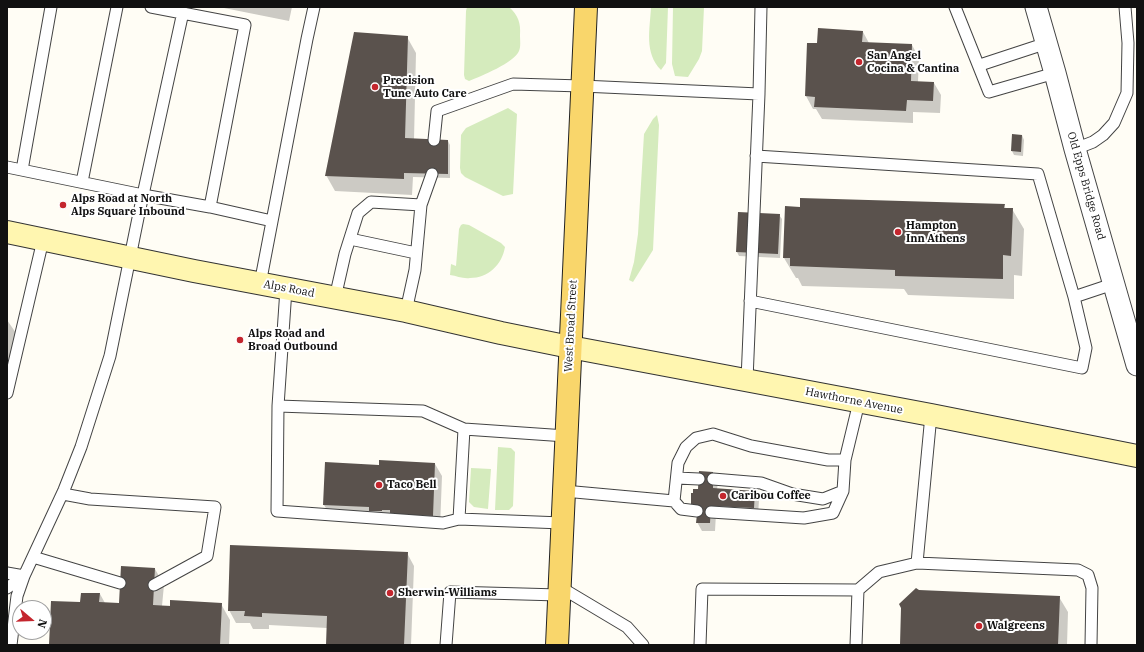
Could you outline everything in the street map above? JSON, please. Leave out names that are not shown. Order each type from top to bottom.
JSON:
[{"type":"main road","name":"West Broad Street","points":[[557,645],[586,7]]},
{"type":"main road","name":"Alps Road","points":[[7,232],[260,284],[406,311],[570,347]]},
{"type":"main road","name":"Hawthorne Avenue","points":[[570,347],[931,415],[1137,456]]},
{"type":"street","name":"Old Epps Bridge Road","points":[[1036,7],[1113,284],[1136,354]]},
{"type":"lane","points":[[22,170],[52,7]]},
{"type":"lane","points":[[82,182],[117,7]]},
{"type":"lane","points":[[151,7],[245,25],[210,207]]},
{"type":"lane","points":[[260,284],[314,7]]},
{"type":"lane","points":[[747,380],[759,94],[761,7]]},
{"type":"lane","points":[[955,7],[980,65],[989,92],[1055,73]]},
{"type":"lane","points":[[1075,149],[1093,142],[1103,135],[1114,123],[1127,93],[1128,43],[1125,7]]},
{"type":"lane","points":[[11,645],[17,596],[24,576],[62,494],[81,447],[110,356],[183,12]]},
{"type":"lane","points":[[980,65],[1046,43]]},
{"type":"lane","points":[[434,140],[436,111],[513,84],[759,94]]},
{"type":"lane","points":[[750,301],[1082,368],[1086,348],[1074,297],[1038,174],[756,156]]},
{"type":"lane","points":[[7,167],[143,196],[210,207],[272,221]]},
{"type":"lane","points":[[406,311],[415,270],[421,205],[432,174]]},
{"type":"lane","points":[[335,298],[358,213],[371,202],[421,205]]},
{"type":"lane","points":[[350,239],[416,253]]},
{"type":"lane","points":[[7,393],[43,240]]},
{"type":"lane","points":[[1074,297],[1113,284]]},
{"type":"lane","points":[[286,289],[278,406],[277,511],[443,523],[459,519],[562,524]]},
{"type":"lane","points":[[711,512],[804,518],[833,513],[843,491],[845,460],[859,402]]},
{"type":"lane","points":[[278,406],[423,411],[464,429],[566,436]]},
{"type":"lane","points":[[918,563],[931,415]]},
{"type":"lane","points":[[459,519],[464,429]]},
{"type":"lane","points":[[674,502],[678,463],[686,447],[696,438],[714,434],[751,446],[828,460],[845,460]]},
{"type":"lane","points":[[677,478],[699,479]]},
{"type":"lane","points":[[713,479],[761,483],[792,494],[823,499],[843,491]]},
{"type":"lane","points":[[564,491],[674,502],[681,509],[697,511]]},
{"type":"lane","points":[[62,494],[90,499],[215,507],[207,556],[154,585]]},
{"type":"lane","points":[[33,557],[120,583]]},
{"type":"lane","points":[[700,645],[702,589],[858,590],[879,572],[918,563],[1078,570],[1088,575],[1092,588],[1091,645]]},
{"type":"lane","points":[[7,572],[24,576]]},
{"type":"lane","points":[[7,588],[24,576]]},
{"type":"lane","points":[[856,645],[858,590]]},
{"type":"lane","points":[[446,645],[450,592],[560,591],[627,627],[644,645]]},
{"type":"green space","points":[[467,7],[509,7],[517,16],[520,31],[520,48],[516,56],[497,69],[469,81],[465,79],[464,75]]},
{"type":"green space","points":[[651,7],[668,7],[666,63],[661,70],[652,56],[650,48],[649,32]]},
{"type":"green space","points":[[673,7],[704,7],[702,51],[688,77],[675,76],[672,64]]},
{"type":"green space","points":[[508,108],[517,114],[513,194],[503,196],[465,177],[461,173],[461,135],[466,128]]},
{"type":"green space","points":[[657,115],[659,125],[653,250],[633,282],[629,280],[634,262],[638,234],[644,134]]},
{"type":"green space","points":[[463,224],[469,225],[501,243],[505,247],[501,259],[497,265],[483,276],[462,278],[450,275],[451,264],[456,266],[459,229]]},
{"type":"green space","points":[[498,447],[511,448],[515,452],[513,506],[509,510],[495,510]]},
{"type":"green space","points":[[471,468],[491,469],[488,509],[474,507],[469,502]]},
{"type":"building","name":"San Angel Cocina & Cantina","points":[[818,28],[863,31],[862,42],[912,44],[911,81],[934,82],[933,101],[907,100],[906,111],[814,107],[815,97],[805,96],[807,43],[817,43]]},
{"type":"building","name":"Precision Tune Auto Care","points":[[354,32],[408,36],[405,138],[448,140],[448,174],[404,173],[404,179],[325,176]]},
{"type":"building","points":[[1012,134],[1022,135],[1021,152],[1011,151]]},
{"type":"building","name":"Hampton Inn Athens","points":[[800,198],[1005,204],[1004,208],[1013,208],[1011,256],[1003,255],[1003,279],[895,276],[895,270],[790,266],[790,258],[783,258],[785,206],[800,207]]},
{"type":"building","points":[[738,212],[780,214],[778,254],[736,252]]},
{"type":"building","name":"Taco Bell","points":[[379,460],[435,463],[433,516],[390,514],[390,510],[369,511],[369,507],[323,505],[325,462],[379,465]]},
{"type":"building","name":"Caribou Coffee","points":[[699,471],[713,472],[713,488],[755,491],[754,508],[711,506],[710,523],[696,523],[698,505],[691,505],[691,493],[693,493],[693,489],[698,489]]},
{"type":"building","points":[[230,545],[408,552],[404,645],[326,645],[327,616],[262,613],[262,617],[244,616],[245,611],[228,611]]},
{"type":"building","points":[[121,566],[155,568],[153,605],[170,606],[170,600],[222,603],[220,645],[49,645],[49,640],[52,640],[52,601],[80,602],[81,593],[100,593],[99,602],[119,603]]},
{"type":"building","name":"Walgreens","points":[[916,588],[919,590],[1060,596],[1058,645],[900,645],[901,608],[899,604]]},
{"type":"place","name":"San Angel Cocina & Cantina","points":[[859,62]]},
{"type":"place","name":"Precision Tune Auto Care","points":[[375,87]]},
{"type":"place","name":"Alps Road at North Alps Square Inbound","points":[[63,205]]},
{"type":"place","name":"Hampton Inn Athens","points":[[898,232]]},
{"type":"place","name":"Alps Road and Broad Outbound","points":[[240,340]]},
{"type":"place","name":"Taco Bell","points":[[379,485]]},
{"type":"place","name":"Caribou Coffee","points":[[723,496]]},
{"type":"place","name":"Sherwin-Williams","points":[[390,593]]},
{"type":"place","name":"Walgreens","points":[[979,626]]}]
